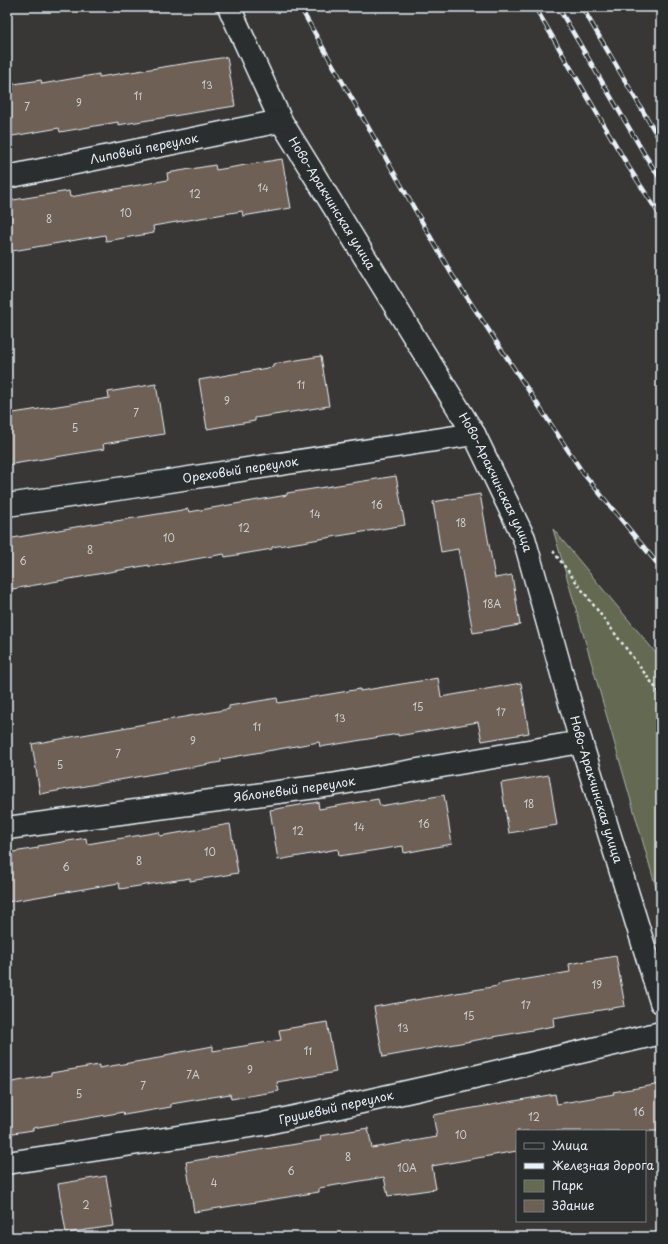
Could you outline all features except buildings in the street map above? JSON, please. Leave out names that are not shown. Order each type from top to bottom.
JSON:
[{"type":"street","name":"Ново-Аракчинская улица","points":[[229,7],[281,121],[474,434],[524,538],[582,742],[661,1002]]},
{"type":"street","name":"Липовый переулок","points":[[7,176],[281,121]]},
{"type":"street","name":"Ореховый переулок","points":[[7,505],[474,434]]},
{"type":"street","name":"Яблоневый переулок","points":[[7,828],[331,785],[582,742]]},
{"type":"street","name":"Грушевый переулок","points":[[7,1163],[263,1124],[467,1079],[661,1033]]},
{"type":"path","points":[[549,545],[661,695]]},
{"type":"green space","points":[[553,529],[661,659],[661,905]]},
{"type":"railway","points":[[300,7],[451,273],[583,473],[661,568]]},
{"type":"railway","points":[[535,7],[628,166],[661,217]]},
{"type":"railway","points":[[558,7],[661,180]]},
{"type":"railway","points":[[582,7],[661,142]]}]
